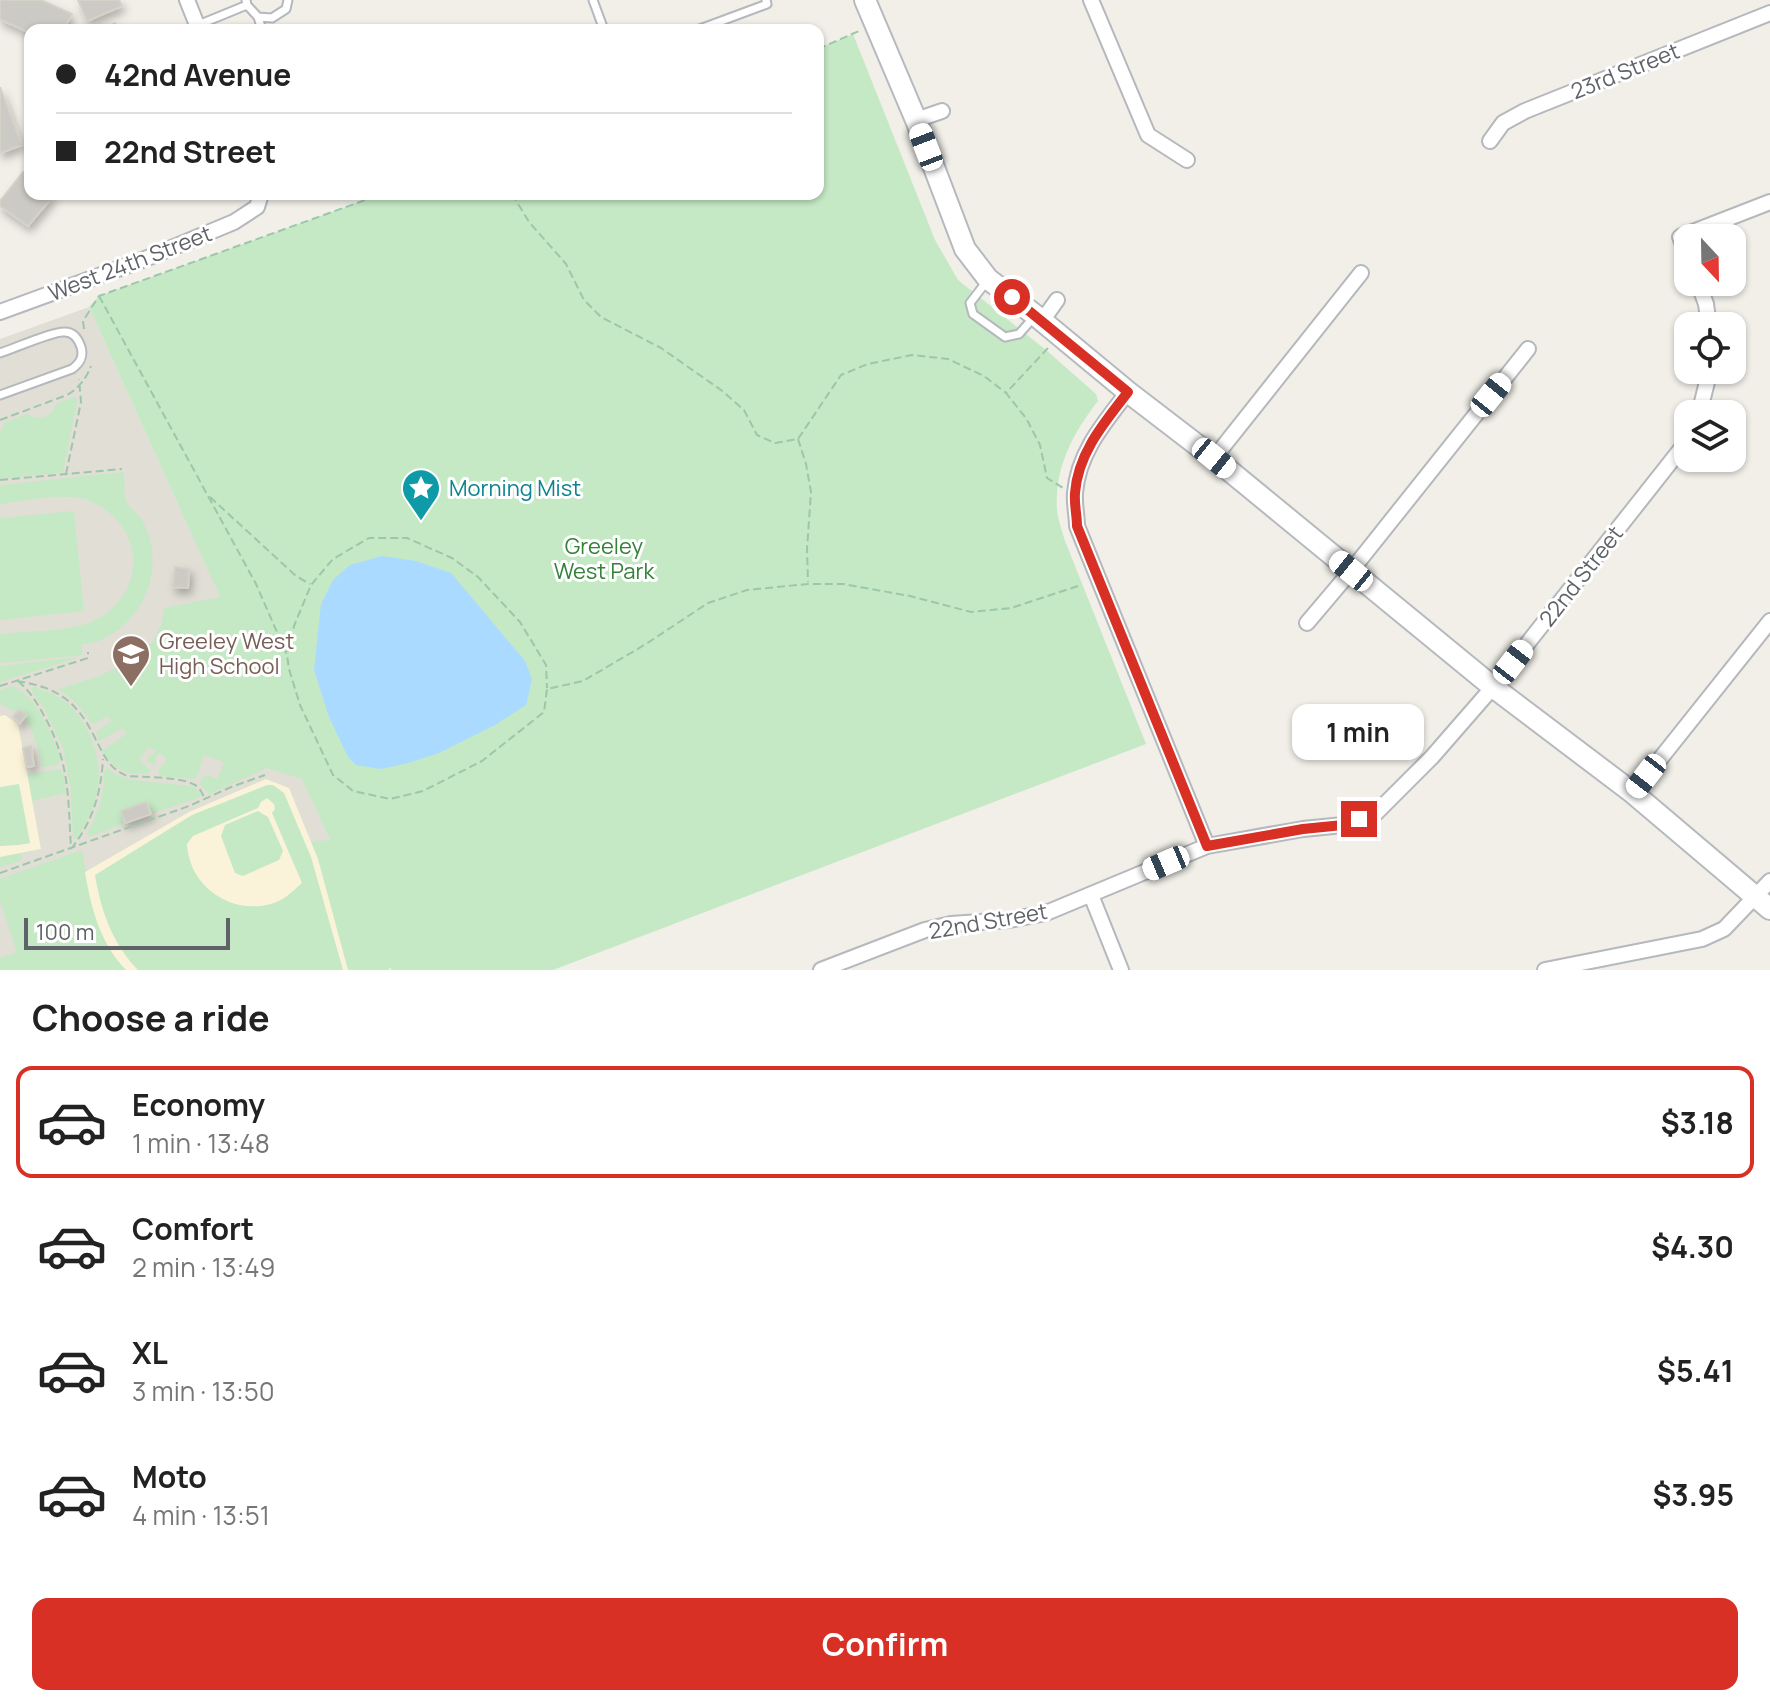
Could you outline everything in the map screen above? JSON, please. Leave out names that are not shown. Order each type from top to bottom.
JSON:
[{"type":"street","points":[[187,0],[196,24]]},
{"type":"street","points":[[1091,0],[1148,135],[1187,160]]},
{"type":"street","points":[[870,6],[965,249],[988,279],[1214,458],[1493,687],[1633,793],[1762,902]]},
{"type":"street","name":"23rd Street","points":[[1490,141],[1503,123],[1525,111],[1770,13]]},
{"type":"street","points":[[916,120],[942,111]]},
{"type":"street","name":"West 24th Street","points":[[0,312],[145,259],[234,222],[259,201]]},
{"type":"street","points":[[1713,224],[1770,202]]},
{"type":"street","points":[[1214,458],[1361,273]]},
{"type":"street","points":[[1039,318],[1057,300]]},
{"type":"street","points":[[1307,623],[1528,349]]},
{"type":"street","points":[[1128,392],[1084,455],[1075,493],[1077,526],[1207,846]]},
{"type":"street","name":"22nd Street","points":[[821,970],[925,930],[1046,913],[1207,846],[1343,825],[1376,813],[1432,757],[1493,687],[1674,458]]},
{"type":"street","points":[[1633,793],[1770,621]]},
{"type":"street","points":[[1545,970],[1702,939],[1724,929],[1762,902],[1770,881]]},
{"type":"street","points":[[1091,895],[1121,970]]},
{"type":"lane","points":[[258,17],[272,18],[286,9],[288,0]]},
{"type":"lane","points":[[593,0],[602,24]]},
{"type":"lane","points":[[713,24],[767,4],[766,0]]},
{"type":"lane","points":[[205,24],[246,2],[260,24]]},
{"type":"lane","points":[[988,279],[970,303],[973,314],[1005,337],[1019,334],[1039,318]]},
{"type":"lane","points":[[0,353],[63,331],[75,335],[83,353],[76,366],[0,395]]},
{"type":"path","points":[[824,46],[853,34],[870,6]]},
{"type":"path","points":[[287,655],[294,626],[311,585],[333,559],[369,538],[407,538],[452,558],[478,577],[520,622],[546,665],[544,712],[482,761],[423,791],[390,799],[353,791],[333,775],[300,705],[287,655],[256,584],[99,296],[365,200]]},
{"type":"path","points":[[516,200],[529,222],[566,264],[584,300],[601,317],[661,348],[721,390],[744,410],[757,435],[775,443],[798,439],[841,375],[868,364],[912,355],[948,359],[984,376],[1006,393],[1026,418],[1040,445],[1047,478],[1075,493]]},
{"type":"path","points":[[1006,393],[1059,335]]},
{"type":"path","points":[[66,474],[81,402],[76,366]]},
{"type":"path","points":[[798,439],[811,492],[808,584]]},
{"type":"path","points":[[0,480],[122,469]]},
{"type":"path","points":[[207,495],[296,576],[311,585]]},
{"type":"path","points":[[547,689],[583,681],[708,603],[747,590],[843,584],[910,596],[971,612],[1011,608],[1081,585]]},
{"type":"path","points":[[0,686],[88,658],[88,652]]},
{"type":"path","points":[[17,681],[48,688],[74,704],[110,766],[127,776],[195,784],[205,799]]},
{"type":"path","points":[[17,681],[33,697],[60,746],[68,783],[71,850]]},
{"type":"path","points":[[71,850],[86,827],[99,795],[104,756]]},
{"type":"path","points":[[0,873],[71,850],[265,775]]},
{"type":"shaded area","name":"Greeley West High School","points":[[89,307],[389,970],[0,970],[0,339]]},
{"type":"green space","name":"Greeley West Park","points":[[853,34],[935,240],[958,280],[1096,394],[1098,401],[1073,438],[1062,465],[1057,495],[1058,514],[1065,541],[1146,744],[553,970],[392,970],[389,967],[389,970],[0,970],[0,958],[17,952],[0,901],[0,879],[82,850],[86,872],[189,812],[266,779],[289,788],[310,842],[330,840],[302,779],[267,768],[209,794],[200,784],[202,778],[206,775],[218,779],[224,762],[204,755],[194,779],[160,776],[158,771],[167,759],[160,753],[153,765],[147,761],[155,750],[149,747],[139,759],[150,770],[149,773],[135,774],[122,770],[102,751],[126,734],[123,728],[99,741],[96,732],[111,721],[107,716],[92,723],[77,704],[58,689],[119,667],[153,642],[162,623],[164,608],[220,597],[89,307],[99,296],[365,200],[824,200],[824,46]]},
{"type":"green space","points":[[76,396],[63,472],[0,479],[0,433],[4,423],[26,414],[44,417],[56,404]]},
{"type":"green space","points":[[124,472],[126,500],[140,517],[152,549],[151,579],[139,607],[118,630],[81,645],[82,655],[0,663],[0,634],[63,629],[88,623],[111,609],[129,583],[133,553],[120,524],[98,505],[80,498],[60,497],[0,504],[0,485]]},
{"type":"green space","points":[[74,511],[84,611],[0,620],[0,518]]},
{"type":"green space","points":[[80,657],[0,682],[0,666]]},
{"type":"green space","points":[[13,686],[30,699],[42,717],[60,757],[57,765],[42,767],[33,735],[24,718],[26,715],[0,704],[0,690]]},
{"type":"green space","points":[[35,687],[57,696],[73,709],[87,730],[96,755],[97,792],[77,839],[73,838],[71,790],[63,748],[44,708],[32,692]]},
{"type":"green space","points":[[5,715],[18,724],[27,774],[60,769],[64,776],[65,793],[32,801],[41,849],[20,854],[20,861],[0,867],[0,716]]},
{"type":"green space","points":[[108,768],[131,780],[190,786],[201,795],[151,814],[146,802],[121,811],[125,823],[89,837],[87,833],[100,804],[104,772]]},
{"type":"sand","points":[[5,715],[18,724],[41,849],[0,857],[0,846],[30,843],[19,784],[0,787],[0,716]]},
{"type":"sand","points":[[266,779],[289,788],[318,859],[348,970],[343,970],[311,857],[284,793],[273,785],[267,785],[192,815],[95,875],[109,926],[121,949],[138,970],[126,970],[103,937],[85,872],[189,812]]},
{"type":"sand","points":[[267,798],[274,804],[272,813],[302,883],[275,903],[241,905],[214,894],[204,884],[195,873],[187,844],[193,836],[258,808]],"holes":[[[258,811],[268,817],[283,851],[279,860],[243,876],[235,873],[221,836],[225,825]]]},
{"type":"water","points":[[382,556],[416,561],[451,573],[525,661],[532,679],[526,705],[495,725],[439,753],[381,769],[356,765],[348,757],[329,717],[314,670],[321,604],[333,580],[350,565]]},
{"type":"building","points":[[0,0],[41,0],[72,14],[66,24],[24,24],[24,30],[0,19]]},
{"type":"building","points":[[78,0],[119,0],[122,6],[87,21]]},
{"type":"building","points":[[0,87],[22,145],[0,153]]},
{"type":"building","points":[[23,172],[24,200],[50,200],[28,226],[0,206],[0,201]]},
{"type":"building","points":[[175,567],[189,569],[188,588],[173,587]]},
{"type":"building","points":[[19,710],[26,715],[20,723],[13,717]]},
{"type":"building","points":[[31,746],[34,766],[26,767],[23,748]]},
{"type":"building","points":[[146,802],[151,814],[125,823],[121,811]]},
{"type":"place","name":"Morning Mist","points":[[421,522]]},
{"type":"place","name":"Greeley West High School","points":[[131,688]]},
{"type":"route","points":[[1012,297],[1128,392],[1084,455],[1075,493],[1077,526],[1207,846],[1343,825],[1359,819]]}]
